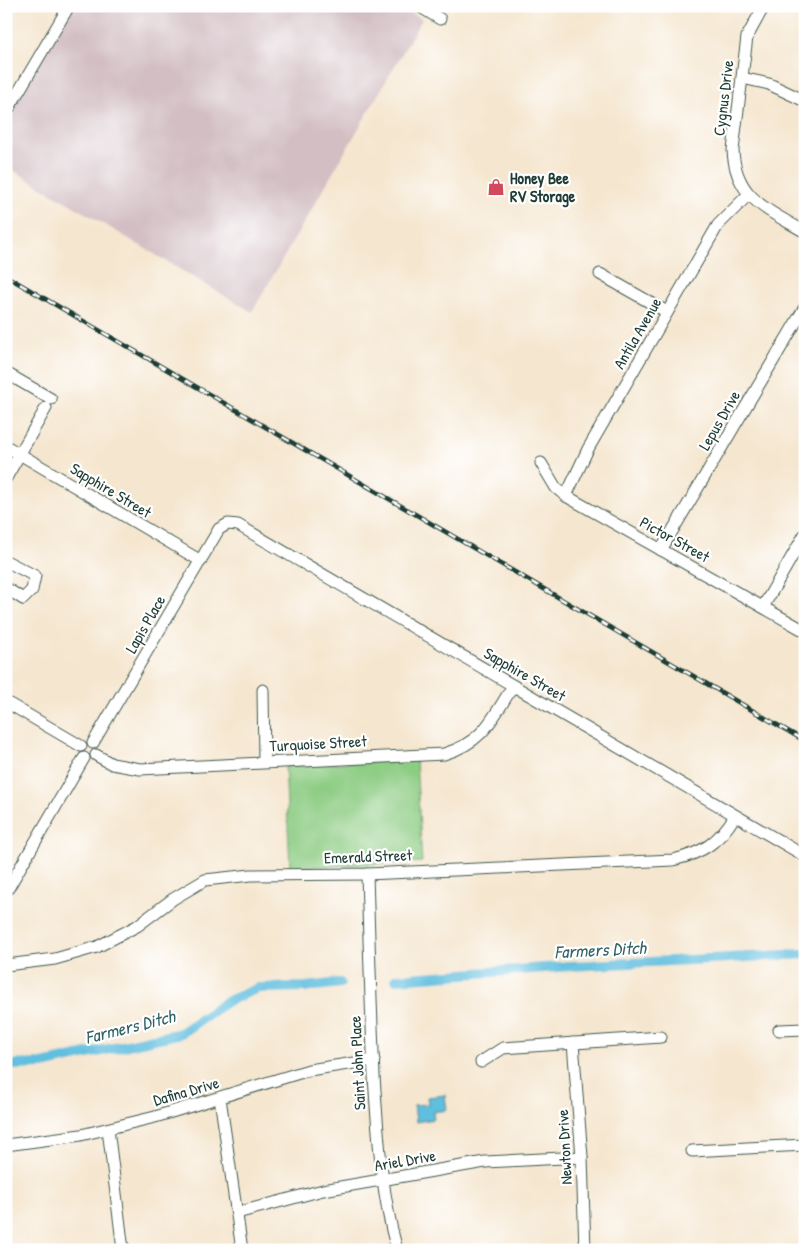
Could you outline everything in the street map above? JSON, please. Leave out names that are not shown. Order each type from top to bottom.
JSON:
[{"type":"street","points":[[6,113],[69,6]]},
{"type":"street","points":[[419,6],[440,19]]},
{"type":"street","name":"Cygnus Drive","points":[[748,195],[740,184],[734,166],[733,150],[748,37],[764,6]]},
{"type":"street","points":[[742,78],[769,84],[805,101]]},
{"type":"street","points":[[748,195],[805,232]]},
{"type":"street","name":"Antila Avenue","points":[[566,496],[588,449],[718,224],[748,195]]},
{"type":"street","points":[[600,274],[667,312]]},
{"type":"street","name":"Lepus Drive","points":[[662,550],[805,307]]},
{"type":"street","points":[[6,373],[49,403],[6,478]]},
{"type":"street","name":"Sapphire Street","points":[[6,446],[201,560]]},
{"type":"street","name":"Pictor Street","points":[[541,463],[556,488],[566,496],[805,631]]},
{"type":"street","name":"Sapphire Street","points":[[228,524],[238,525],[805,856]]},
{"type":"street","name":"Lapis Place","points":[[6,892],[91,752],[219,529],[228,524]]},
{"type":"street","points":[[763,607],[805,534]]},
{"type":"street","points":[[6,561],[35,576],[32,590],[23,599],[6,588]]},
{"type":"street","name":"Turquoise Street","points":[[91,752],[112,764],[140,769],[444,754],[463,748],[487,728],[513,686]]},
{"type":"street","points":[[263,690],[264,762]]},
{"type":"street","points":[[6,702],[81,746],[88,742],[91,752]]},
{"type":"street","name":"Emerald Street","points":[[6,965],[56,959],[97,947],[137,926],[172,899],[205,880],[251,875],[367,874],[673,860],[691,856],[707,847],[725,832],[735,816]]},
{"type":"street","name":"Saint John Place","points":[[367,874],[374,1060],[382,1181],[397,1250]]},
{"type":"street","points":[[779,1030],[805,1029]]},
{"type":"street","points":[[481,1062],[503,1048],[661,1037]]},
{"type":"street","name":"Newton Drive","points":[[573,1043],[582,1157],[585,1250]]},
{"type":"street","name":"Dafina Drive","points":[[6,1146],[60,1139],[108,1129],[220,1098],[309,1070],[374,1060]]},
{"type":"street","points":[[220,1098],[242,1250]]},
{"type":"street","points":[[108,1129],[123,1250]]},
{"type":"street","points":[[692,1151],[805,1145]]},
{"type":"street","name":"Ariel Drive","points":[[237,1213],[302,1194],[485,1162],[582,1157]]},
{"type":"shaded area","points":[[74,6],[401,6],[422,19],[252,312],[6,166],[6,116]]},
{"type":"green space","points":[[416,759],[422,862],[290,868],[285,766]]},
{"type":"water","points":[[445,1095],[447,1110],[433,1112],[434,1119],[416,1122],[414,1105],[428,1104],[427,1097]]},
{"type":"waterway","name":"Farmers Ditch","points":[[396,979],[571,966],[805,954]]},
{"type":"waterway","name":"Farmers Ditch","points":[[6,1065],[42,1064],[181,1033],[226,1002],[258,988],[306,987],[340,983]]},
{"type":"railway","points":[[6,276],[805,741]]},
{"type":"place","name":"Honey Bee RV Storage","points":[[496,187]]}]
